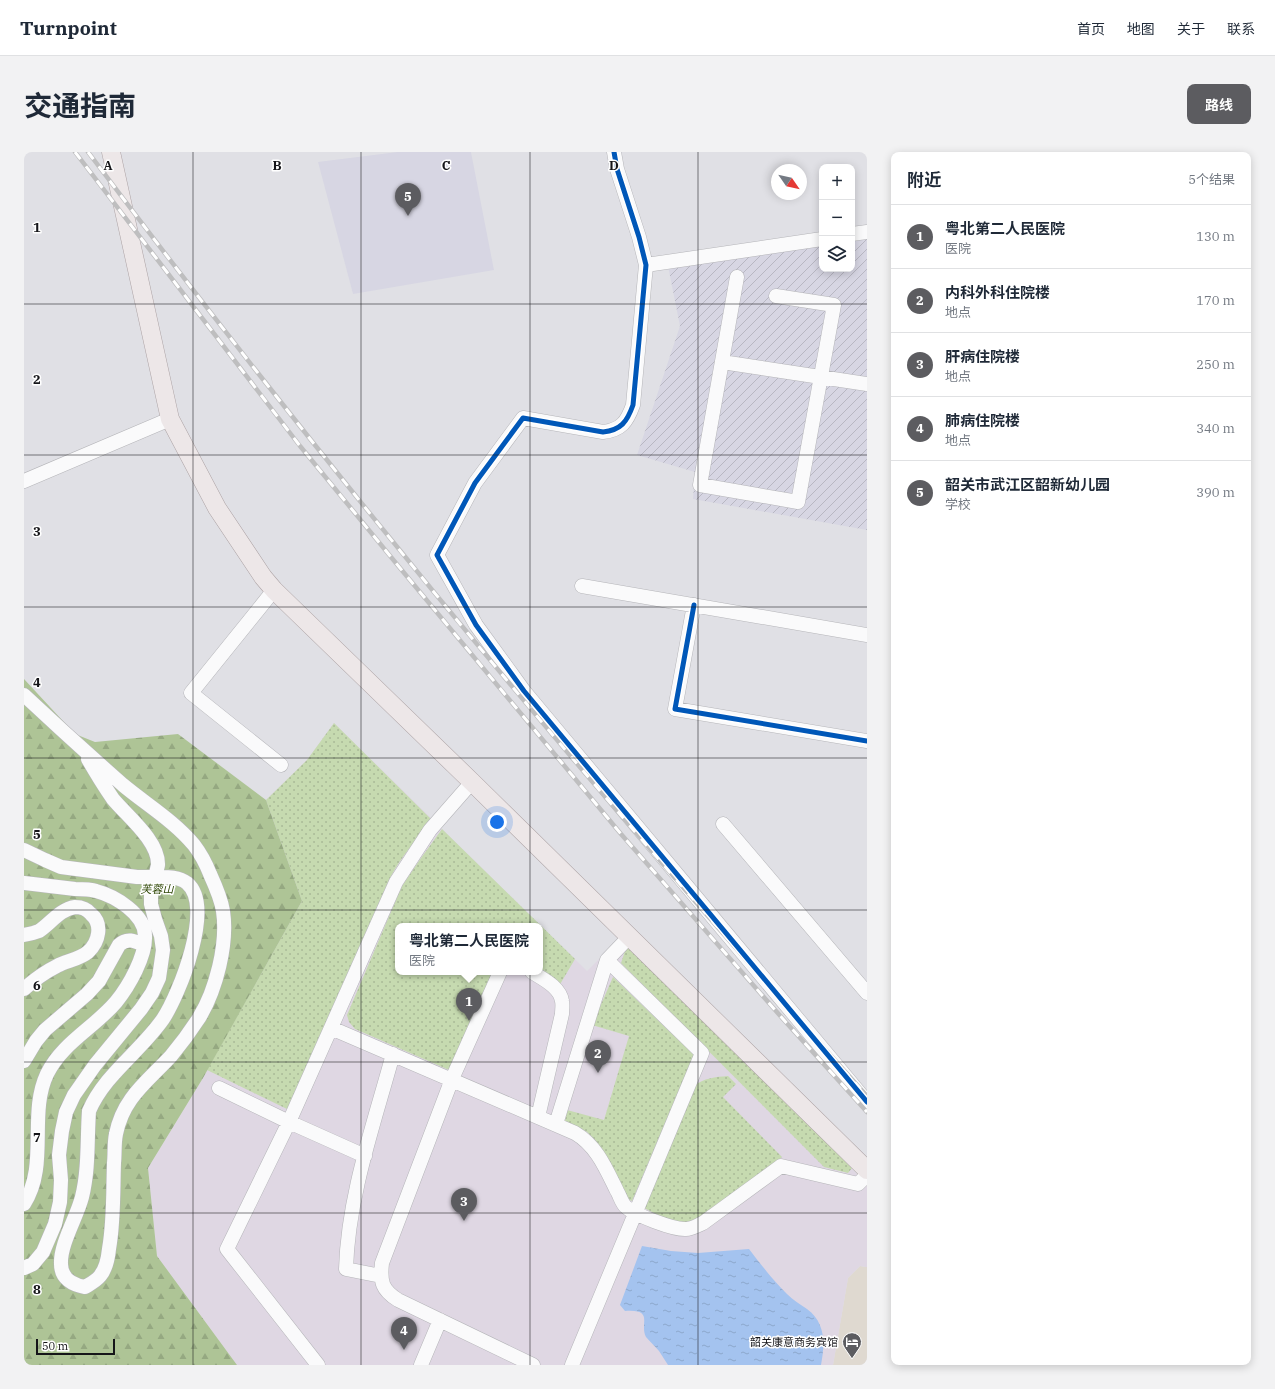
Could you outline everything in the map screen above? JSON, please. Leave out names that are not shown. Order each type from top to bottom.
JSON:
[{"type":"main road","points":[[111,152],[170,419],[217,508],[263,577],[274,590],[630,936],[867,1170]]},
{"type":"street","points":[[614,152],[617,168],[641,243],[646,265],[632,405],[629,416],[622,425],[614,431],[603,432],[523,418],[475,483],[437,555],[476,625],[524,691],[867,1102]]},
{"type":"street","points":[[855,234],[867,232]]},
{"type":"street","points":[[646,265],[819,239]]},
{"type":"street","points":[[737,277],[700,485],[798,502],[834,305],[776,296]]},
{"type":"street","points":[[722,362],[867,384]]},
{"type":"street","points":[[24,481],[170,419]]},
{"type":"street","points":[[582,586],[867,635]]},
{"type":"street","points":[[274,590],[191,693],[281,765]]},
{"type":"street","points":[[694,605],[675,709],[867,741]]},
{"type":"street","points":[[24,695],[126,788],[172,823],[195,847],[206,864],[218,892],[223,911],[224,926],[220,968],[202,1014],[190,1033],[171,1056],[135,1093],[126,1105],[120,1118],[116,1136],[112,1236],[107,1263],[100,1276],[85,1287],[70,1283],[63,1275],[61,1265],[62,1254],[77,1212],[84,1186],[89,1111],[101,1089],[151,1034],[162,1020],[172,1003],[180,987],[196,933],[198,915],[197,904],[194,892],[187,883],[179,879],[137,877],[61,867],[24,850]]},
{"type":"street","points":[[24,1268],[33,1264],[43,1252],[55,1224],[60,1202],[61,1180],[59,1155],[66,1112],[74,1095],[152,993],[159,978],[163,950],[161,936],[151,904],[151,891],[158,866],[155,851],[150,842],[113,798],[83,750]]},
{"type":"street","points":[[318,1365],[227,1248],[289,1122],[396,882],[430,830],[472,782]]},
{"type":"street","points":[[724,824],[867,993]]},
{"type":"street","points":[[24,883],[96,891],[108,896],[128,907],[137,916],[145,935],[140,960],[134,973],[116,1002],[60,1055],[52,1064],[46,1076],[41,1092],[39,1107],[35,1179],[30,1195],[24,1204]]},
{"type":"street","points":[[24,935],[38,931],[63,912],[76,907],[81,907],[91,914],[95,918],[99,928],[96,938],[86,954],[56,966],[37,978],[24,989]]},
{"type":"street","points":[[556,1124],[607,960],[630,936]]},
{"type":"street","points":[[24,1061],[36,1041],[45,1030],[87,994],[99,981],[122,942],[132,940],[144,945]]},
{"type":"street","points":[[572,1365],[702,1053],[607,960]]},
{"type":"street","points":[[499,975],[452,1079],[382,1263],[380,1276],[383,1286],[388,1294],[398,1300],[533,1365]]},
{"type":"street","points":[[536,975],[554,987],[559,992],[562,1000],[562,1014],[538,1116]]},
{"type":"street","points":[[331,1028],[538,1116],[584,1138],[597,1153],[625,1207],[664,1225],[677,1229],[695,1227],[781,1166],[858,1184],[867,1175]]},
{"type":"street","points":[[380,1276],[346,1269],[346,1244],[353,1202],[393,1054]]},
{"type":"street","points":[[219,1088],[289,1122],[365,1156]]},
{"type":"street","points":[[421,1365],[440,1320]]},
{"type":"shaded area","points":[[398,152],[471,152],[494,270],[353,294],[318,162]]},
{"type":"shaded area","points":[[867,236],[867,530],[693,499],[695,472],[637,455],[680,326],[668,266],[819,243],[819,272],[855,272],[855,238]]},
{"type":"shaded area","points":[[334,723],[538,923],[395,923],[395,975],[543,975],[543,928],[587,971],[620,938],[867,1184],[867,1267],[860,1266],[848,1278],[833,1365],[237,1365],[157,1256],[148,1168],[203,1078],[302,901],[266,800],[307,760]]},
{"type":"shaded area","points":[[860,1266],[867,1267],[867,1365],[833,1365],[848,1278]]},
{"type":"green space","name":"芙蓉山","points":[[24,679],[75,734],[95,742],[178,734],[266,800],[302,901],[203,1078],[148,1168],[157,1256],[237,1365],[24,1365]]},
{"type":"green space","points":[[334,723],[432,820],[394,870],[287,1109],[207,1070],[302,901],[266,800],[307,760]]},
{"type":"green space","points":[[442,829],[538,923],[395,923],[395,975],[494,975],[449,1070],[355,1029],[349,1022],[347,1015],[402,886]]},
{"type":"green space","points":[[543,928],[575,959],[559,986],[543,974]]},
{"type":"green space","points":[[627,945],[852,1168],[848,1173],[824,1167],[621,963]]},
{"type":"green space","points":[[613,977],[694,1055],[632,1201],[623,1197],[595,1140],[587,1132],[565,1121],[567,1110],[604,1120],[629,1036],[592,1025]]},
{"type":"green space","points":[[728,1076],[736,1084],[723,1097],[782,1157],[698,1220],[683,1224],[662,1217],[644,1208],[694,1086],[714,1077]]},
{"type":"water","points":[[642,1246],[671,1251],[698,1253],[749,1249],[782,1289],[807,1309],[818,1321],[823,1334],[821,1365],[668,1365],[659,1351],[646,1337],[644,1332],[643,1315],[640,1312],[625,1311],[620,1305]]},
{"type":"railway","points":[[75,152],[300,446],[400,568],[621,834],[783,1019],[867,1112]]},
{"type":"railway","points":[[88,152],[275,394],[370,514],[467,632],[565,750],[765,982],[867,1096]]},
{"type":"cycle path","points":[[614,152],[617,169],[639,237],[646,265],[633,405],[631,411],[626,420],[619,427],[603,432],[523,418],[475,483],[437,555],[476,625],[524,691],[867,1102]]},
{"type":"cycle path","points":[[694,605],[675,709],[867,741]]},
{"type":"place","name":"韶关市武江区韶新幼儿园","points":[[408,216]]},
{"type":"place","name":"粤北第二人民医院","points":[[469,1021]]},
{"type":"place","name":"内科外科住院楼","points":[[598,1073]]},
{"type":"place","name":"肝病住院楼","points":[[464,1221]]},
{"type":"place","name":"肺病住院楼","points":[[404,1350]]},
{"type":"place","name":"韶关康意商务宾馆","points":[[852,1359]]}]
